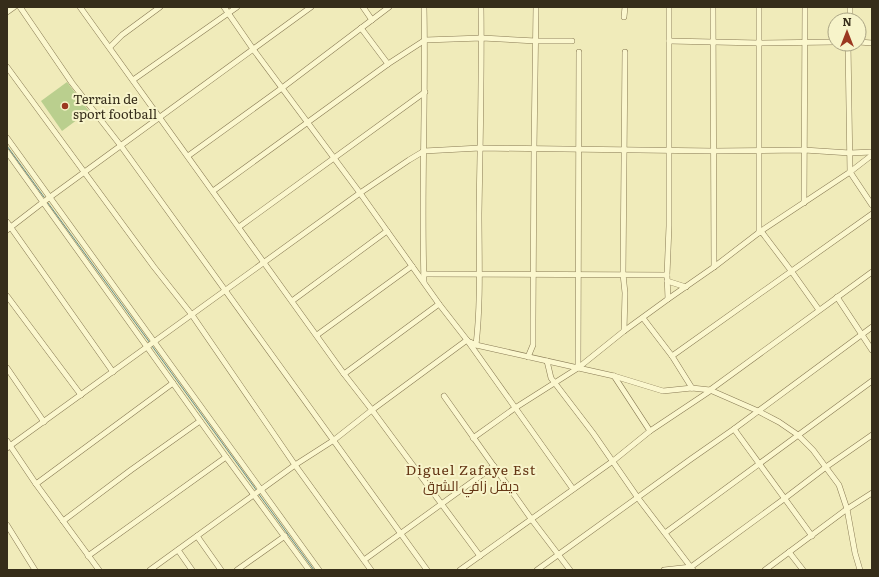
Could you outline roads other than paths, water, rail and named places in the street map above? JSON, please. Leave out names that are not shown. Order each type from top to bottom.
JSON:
[{"type":"street","points":[[7,12],[14,7]]},
{"type":"street","points":[[20,7],[72,83],[121,146],[226,290],[427,570]]},
{"type":"street","points":[[81,7],[344,374],[480,556]]},
{"type":"street","points":[[110,47],[122,35],[160,7]]},
{"type":"street","points":[[224,7],[439,304],[467,340],[573,489]]},
{"type":"street","points":[[133,80],[237,7]]},
{"type":"street","points":[[9,229],[46,200],[311,7]]},
{"type":"street","points":[[363,7],[372,20]]},
{"type":"street","points":[[188,156],[282,88],[389,7]]},
{"type":"street","points":[[424,7],[425,92],[422,235],[424,283]]},
{"type":"street","points":[[476,345],[479,318],[480,274],[481,7]]},
{"type":"street","points":[[528,357],[533,345],[536,7]]},
{"type":"street","points":[[624,7],[624,17]]},
{"type":"street","points":[[668,299],[669,7]]},
{"type":"street","points":[[712,7],[714,267]]},
{"type":"street","points":[[759,7],[760,232],[792,272],[819,310]]},
{"type":"street","points":[[804,203],[805,7]]},
{"type":"street","points":[[361,28],[388,64]]},
{"type":"street","points":[[214,191],[388,64],[425,40],[482,38],[572,41]]},
{"type":"street","points":[[669,41],[759,43],[827,42]]},
{"type":"street","points":[[578,368],[580,150],[579,52]]},
{"type":"street","points":[[624,331],[625,292],[623,274],[625,52]]},
{"type":"street","points":[[848,52],[850,172],[872,205]]},
{"type":"street","points":[[7,67],[154,267],[192,315],[295,465],[371,570]]},
{"type":"street","points":[[239,227],[425,92]]},
{"type":"street","points":[[7,138],[46,200],[151,345],[173,382],[200,421],[226,457],[258,493],[284,536],[309,570]]},
{"type":"street","points":[[99,570],[8,445],[44,422],[360,193],[424,151],[480,148],[714,152],[804,150],[850,153],[872,152]]},
{"type":"street","points":[[7,152],[46,200],[258,493],[319,570]]},
{"type":"street","points":[[473,438],[515,408],[578,368],[624,331],[714,267],[760,232],[850,172],[872,155]]},
{"type":"street","points":[[672,356],[872,214]]},
{"type":"street","points":[[7,222],[9,229],[113,372]]},
{"type":"street","points":[[292,301],[387,231]]},
{"type":"street","points":[[317,335],[412,266]]},
{"type":"street","points":[[460,570],[532,520],[613,461],[650,431],[710,391],[872,272]]},
{"type":"street","points":[[424,274],[667,274]]},
{"type":"street","points":[[667,281],[686,287]]},
{"type":"street","points":[[7,296],[81,395]]},
{"type":"street","points":[[837,297],[872,350]]},
{"type":"street","points":[[344,374],[439,304]]},
{"type":"street","points":[[643,318],[672,356],[692,388]]},
{"type":"street","points":[[537,570],[691,459],[734,430],[872,327]]},
{"type":"street","points":[[467,340],[476,345],[614,376],[663,391],[692,388],[710,391],[758,411],[779,422],[798,435],[826,467],[839,485],[847,510],[854,553],[860,570]]},
{"type":"street","points":[[150,570],[295,465],[334,440],[467,340]]},
{"type":"street","points":[[547,361],[551,378],[613,461],[638,498],[692,568]]},
{"type":"street","points":[[7,368],[44,422]]},
{"type":"street","points":[[614,376],[650,431]]},
{"type":"street","points":[[665,533],[872,381]]},
{"type":"street","points":[[36,484],[173,382]]},
{"type":"street","points":[[444,396],[532,520],[570,570]]},
{"type":"street","points":[[63,521],[200,421]]},
{"type":"street","points":[[734,430],[812,536]]},
{"type":"street","points":[[664,570],[692,568],[826,467],[872,435]]},
{"type":"street","points":[[88,556],[226,457]]},
{"type":"street","points":[[364,560],[494,466]]},
{"type":"street","points":[[765,570],[872,493]]},
{"type":"street","points":[[7,525],[35,570]]},
{"type":"street","points":[[197,536],[221,570]]},
{"type":"street","points":[[237,570],[284,536]]},
{"type":"street","points":[[178,550],[192,570]]},
{"type":"street","points":[[789,552],[803,570]]},
{"type":"waterway","points":[[7,146],[44,197]]},
{"type":"waterway","points":[[48,203],[150,343]]},
{"type":"waterway","points":[[152,346],[257,491]]},
{"type":"waterway","points":[[258,493],[314,570]]},
{"type":"place","name":"Terrain de sport football","points":[[65,106]]},
{"type":"district","name":"Diguel Zafaye Est ديقل زافي الشرق","points":[[471,478]]}]
